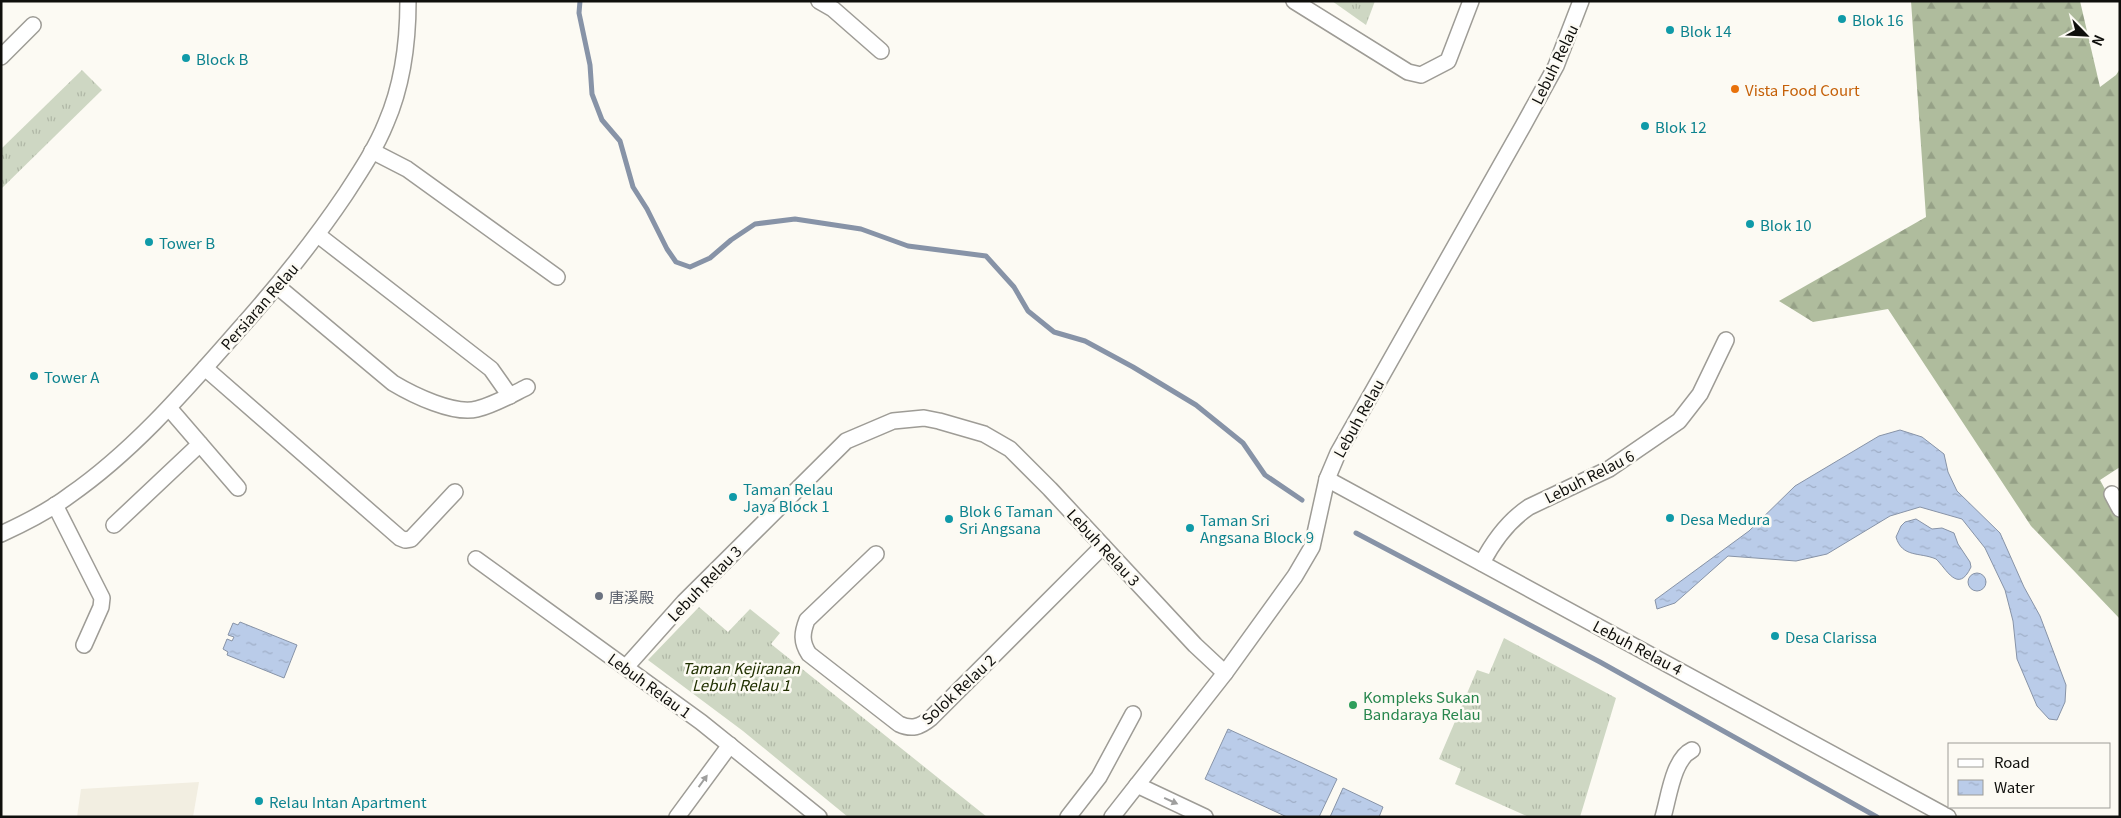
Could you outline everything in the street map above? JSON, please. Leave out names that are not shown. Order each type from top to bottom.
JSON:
[{"type":"street","name":"Persiaran Relau","points":[[1,534],[34,518],[55,505],[110,465],[169,408],[277,286],[318,235],[372,152],[386,124],[403,71],[406,54],[408,1]]},
{"type":"street","points":[[819,1],[833,9],[881,51]]},
{"type":"street","points":[[1294,1],[1408,72],[1420,75],[1448,61],[1472,1]]},
{"type":"street","name":"Lebuh Relau","points":[[1112,817],[1225,673],[1295,576],[1312,547],[1327,479],[1352,426],[1556,66],[1581,1]]},
{"type":"street","points":[[1,57],[33,25]]},
{"type":"street","points":[[372,152],[406,170],[557,278]]},
{"type":"street","points":[[318,235],[491,370],[510,396]]},
{"type":"street","points":[[277,286],[393,383],[408,392],[460,410],[477,409],[510,396],[526,387]]},
{"type":"street","name":"Lebuh Relau 6","points":[[1482,563],[1491,546],[1518,515],[1529,507],[1609,469],[1679,421],[1700,394],[1726,340]]},
{"type":"street","points":[[205,368],[400,538],[405,540],[411,538],[456,492]]},
{"type":"street","points":[[169,408],[238,488]]},
{"type":"street","name":"Lebuh Relau 3","points":[[626,667],[684,602],[846,441],[893,421],[924,418],[984,434],[1010,450],[1195,645],[1225,673]]},
{"type":"street","points":[[114,525],[200,444]]},
{"type":"street","name":"Lebuh Relau 4","points":[[1327,479],[1948,817]]},
{"type":"street","points":[[2112,494],[2120,508]]},
{"type":"street","points":[[55,505],[102,598],[101,607],[84,646]]},
{"type":"street","name":"Solok Relau 2","points":[[876,554],[807,620],[803,630],[803,640],[809,654],[899,724],[914,728],[931,718],[1103,546]]},
{"type":"street","name":"Lebuh Relau 1","points":[[476,558],[730,745],[819,817]]},
{"type":"street","points":[[1068,817],[1102,772],[1133,714]]},
{"type":"street","points":[[677,817],[730,745]]},
{"type":"street","points":[[1664,817],[1678,762],[1685,754],[1692,750]]},
{"type":"street","points":[[1137,786],[1205,817]]},
{"type":"shaded area","points":[[199,782],[193,817],[77,817],[81,789]]},
{"type":"green space","points":[[1332,1],[1375,1],[1366,25]]},
{"type":"green space","points":[[1911,1],[2080,1],[2100,87],[2116,75],[2120,69],[2120,467],[2100,480],[2120,517],[2120,619],[2031,526],[1888,309],[1813,322],[1779,301],[1926,217]]},
{"type":"green space","points":[[82,70],[102,90],[1,189],[1,149]]},
{"type":"green space","name":"Taman Kejiranan Lebuh Relau 1","points":[[699,607],[728,632],[750,609],[780,633],[771,644],[987,817],[848,817],[743,731],[648,660]]},
{"type":"green space","points":[[1504,638],[1616,698],[1580,817],[1529,817],[1455,784],[1461,769],[1439,759],[1477,670],[1489,674]]},
{"type":"water","points":[[1900,430],[1922,437],[1944,454],[1948,472],[1957,491],[2000,533],[2024,587],[2040,616],[2066,685],[2065,702],[2057,720],[2049,719],[2037,706],[2017,659],[2013,621],[2005,590],[1985,548],[1962,519],[1920,507],[1890,516],[1827,554],[1796,561],[1728,556],[1675,603],[1657,609],[1655,600],[1749,531],[1795,486],[1879,436]]},
{"type":"water","points":[[1916,519],[1932,529],[1942,528],[1954,533],[1958,544],[1970,562],[1971,567],[1966,575],[1961,579],[1952,577],[1936,559],[1907,551],[1899,544],[1896,537],[1901,526],[1905,522]]},
{"type":"water","points":[[1977,573],[1983,576],[1986,582],[1983,588],[1977,591],[1971,588],[1968,582],[1971,576]]},
{"type":"water","points":[[240,622],[297,645],[284,678],[227,655],[228,652],[223,649],[227,639],[232,641],[234,637],[228,635],[233,623],[238,625]]},
{"type":"water","points":[[1228,729],[1337,779],[1319,817],[1287,817],[1205,779]]},
{"type":"water","points":[[1343,788],[1383,807],[1379,817],[1330,817]]},
{"type":"waterway","points":[[580,1],[579,13],[590,65],[592,94],[602,120],[620,141],[633,187],[676,262],[690,267],[710,258],[731,240],[755,224],[795,219],[861,229],[908,246],[986,256],[1014,287],[1028,311],[1054,332],[1085,341],[1196,405],[1243,443],[1265,475],[1302,500]]},
{"type":"waterway","points":[[1356,533],[1600,662],[1877,817]]},
{"type":"place","name":"Blok 16","points":[[1842,19]]},
{"type":"place","name":"Blok 14","points":[[1670,30]]},
{"type":"place","name":"Block B","points":[[186,58]]},
{"type":"place","name":"Vista Food Court","points":[[1735,89]]},
{"type":"place","name":"Blok 12","points":[[1645,126]]},
{"type":"place","name":"Blok 10","points":[[1750,224]]},
{"type":"place","name":"Tower B","points":[[149,242]]},
{"type":"place","name":"Tower A","points":[[34,376]]},
{"type":"place","name":"Taman Relau Jaya Block 1","points":[[733,497]]},
{"type":"place","name":"Desa Medura","points":[[1670,518]]},
{"type":"place","name":"Blok 6 Taman Sri Angsana","points":[[949,519]]},
{"type":"place","name":"Taman Sri Angsana Block 9","points":[[1190,528]]},
{"type":"place","name":"唐溪殿","points":[[599,596]]},
{"type":"place","name":"Desa Clarissa","points":[[1775,636]]},
{"type":"place","name":"Kompleks Sukan Bandaraya Relau","points":[[1353,705]]},
{"type":"place","name":"Relau Intan Apartment","points":[[259,801]]}]
